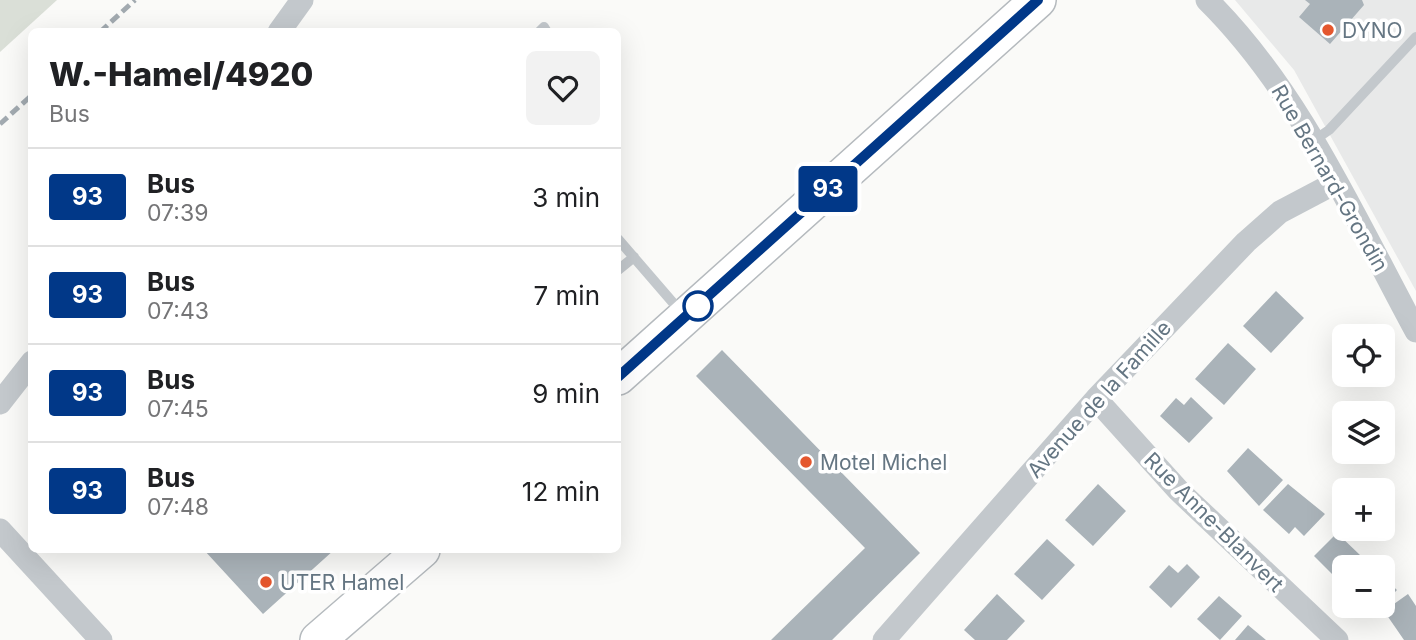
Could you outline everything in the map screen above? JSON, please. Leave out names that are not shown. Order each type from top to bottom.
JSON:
[{"type":"main road","points":[[621,374],[1038,0]]},
{"type":"main road","points":[[318,640],[419,553]]},
{"type":"street","points":[[282,28],[302,0]]},
{"type":"street","name":"Rue Bernard-Grondin","points":[[1207,0],[1259,60],[1312,141],[1416,331]]},
{"type":"street","name":"Avenue de la Famille","points":[[898,635],[1096,399],[1246,242],[1280,212],[1335,183]]},
{"type":"street","points":[[0,403],[28,367]]},
{"type":"street","name":"Rue Anne-Blanvert","points":[[1096,399],[1179,491],[1337,640]]},
{"type":"street","points":[[0,530],[101,640]]},
{"type":"lane","points":[[1312,141],[1329,130],[1416,37]]},
{"type":"lane","points":[[621,242],[685,317]]},
{"type":"lane","points":[[621,268],[634,257]]},
{"type":"shaded area","points":[[0,0],[57,0],[0,52]]},
{"type":"shaded area","points":[[1235,0],[1416,0],[1416,291],[1294,70]]},
{"type":"building","name":"DYNO","points":[[1305,0],[1362,0],[1364,5],[1330,44],[1299,17],[1310,4]]},
{"type":"building","points":[[1276,291],[1304,318],[1271,353],[1243,326]]},
{"type":"building","points":[[1228,343],[1256,369],[1224,405],[1195,379]]},
{"type":"building","name":"Motel Michel","points":[[722,350],[920,553],[832,640],[771,640],[865,548],[696,376]]},
{"type":"building","points":[[1191,397],[1213,418],[1189,443],[1160,416],[1176,398],[1184,405]]},
{"type":"building","points":[[1248,448],[1283,480],[1259,506],[1227,471]]},
{"type":"building","points":[[1098,484],[1126,511],[1093,546],[1065,520]]},
{"type":"building","points":[[1288,484],[1325,514],[1304,536],[1295,527],[1289,534],[1263,510]]},
{"type":"building","points":[[1332,538],[1332,541],[1345,541],[1360,555],[1332,555],[1332,574],[1314,556]]},
{"type":"building","points":[[1047,539],[1075,565],[1042,600],[1014,574]]},
{"type":"building","name":"UTER Hamel","points":[[207,553],[331,553],[263,614]]},
{"type":"building","points":[[1187,564],[1200,577],[1171,608],[1149,587],[1169,565],[1178,573]]},
{"type":"building","points":[[997,594],[1025,621],[1007,640],[975,640],[964,630]]},
{"type":"building","points":[[1408,594],[1416,606],[1416,640],[1404,640],[1389,618],[1395,618],[1395,603]]},
{"type":"building","points":[[1219,596],[1242,616],[1220,640],[1197,619]]},
{"type":"building","points":[[1248,625],[1266,640],[1235,640]]},
{"type":"railway","points":[[104,28],[135,0]]},
{"type":"railway","points":[[0,124],[28,99]]},
{"type":"bus line","name":"93","points":[[621,374],[1038,0]]},
{"type":"place","name":"DYNO","points":[[1328,30]]},
{"type":"place","name":"Motel Michel","points":[[806,462]]},
{"type":"place","name":"UTER Hamel","points":[[266,582]]}]
